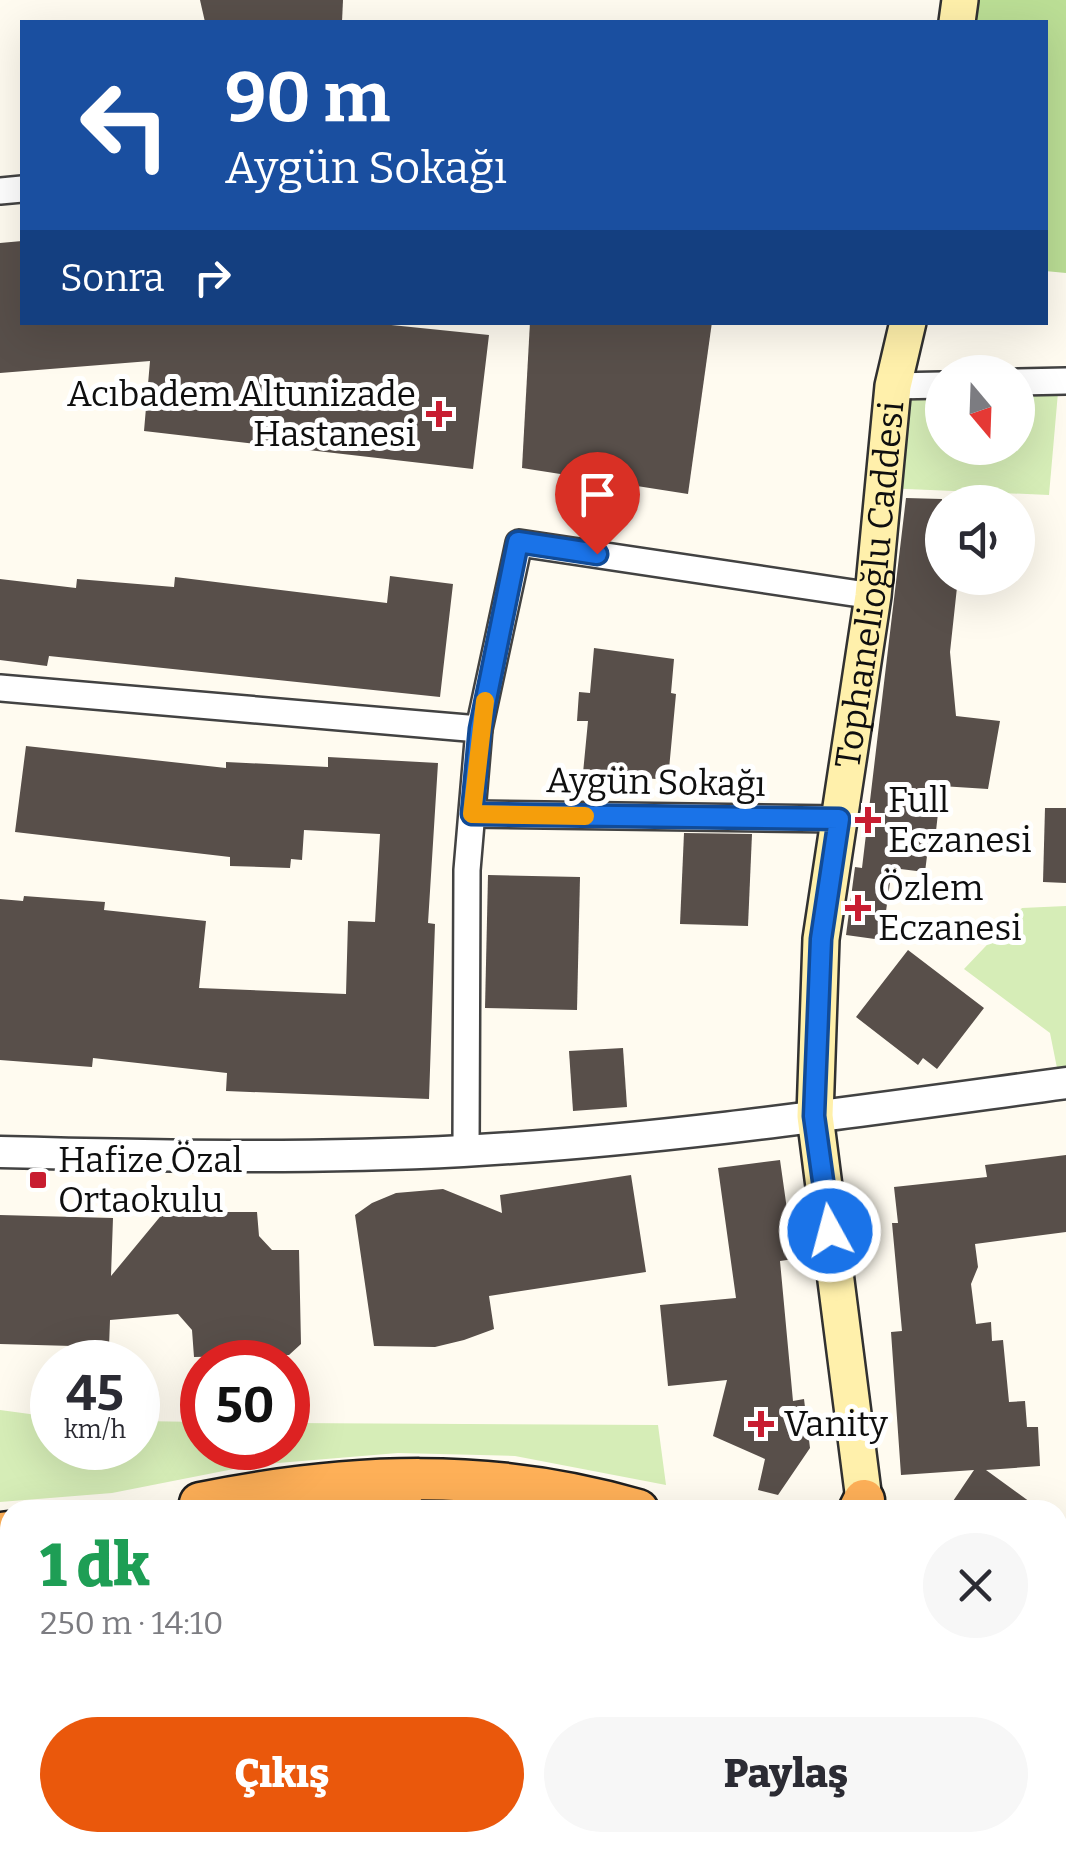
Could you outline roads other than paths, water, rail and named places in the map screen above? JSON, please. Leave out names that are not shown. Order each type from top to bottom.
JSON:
[{"type":"highway","points":[[223,1500],[336,1481],[418,1476],[496,1480],[573,1491],[604,1500]]},
{"type":"main road","name":"Tophanelioğlu Caddesi","points":[[862,1500],[814,1116],[821,939],[873,596],[893,386],[907,325]]},
{"type":"street","points":[[1035,382],[1066,381]]},
{"type":"street","points":[[893,386],[925,385]]},
{"type":"street","points":[[466,1151],[466,870],[480,729],[518,542],[873,596]]},
{"type":"street","points":[[0,688],[480,729]]},
{"type":"street","name":"Aygün Sokağı","points":[[472,814],[839,819]]},
{"type":"street","points":[[0,1152],[256,1159],[466,1151],[814,1116],[1066,1084]]},
{"type":"place","name":"Acıbadem Altunizade Hastanesi","points":[[439,414]]},
{"type":"place","name":"Full Eczanesi","points":[[868,820]]},
{"type":"place","name":"Özlem Eczanesi","points":[[858,908]]},
{"type":"place","name":"Hafize Özal Ortaokulu","points":[[38,1180]]},
{"type":"place","name":"Vanity","points":[[761,1424]]}]
